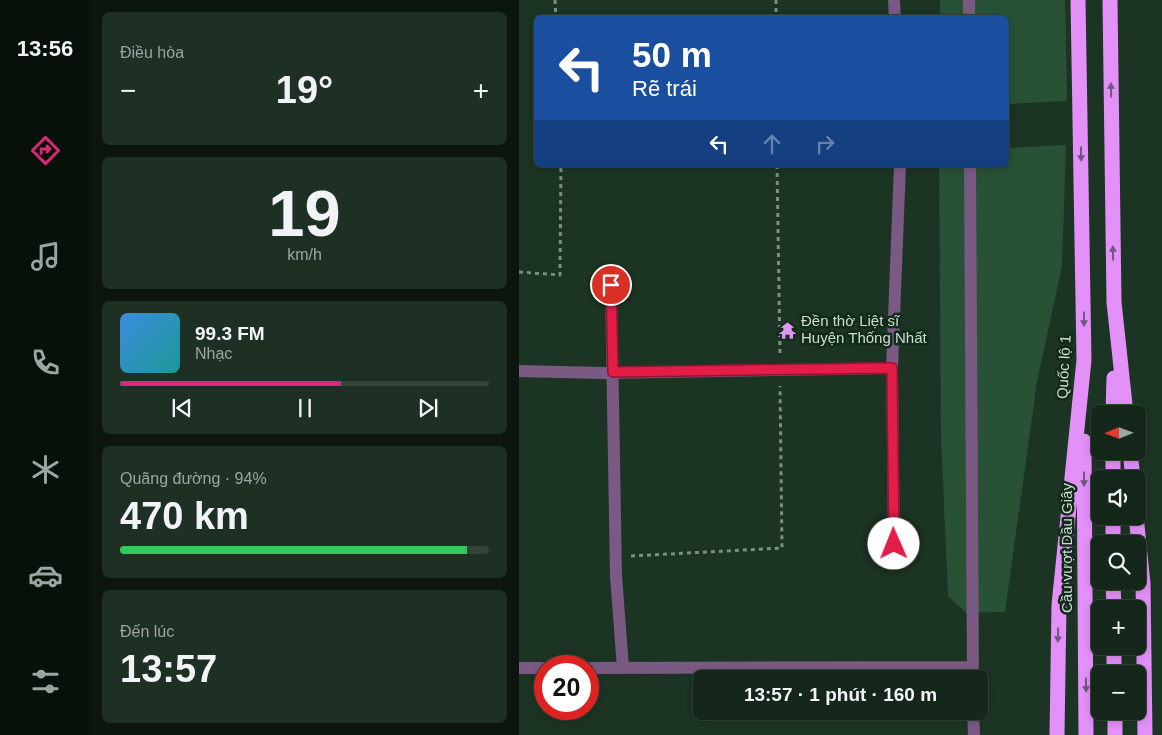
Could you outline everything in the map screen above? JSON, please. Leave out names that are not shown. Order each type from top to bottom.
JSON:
[{"type":"highway","name":"Quốc lộ 1","points":[[1057,735],[1059,605],[1084,360],[1079,0]]},
{"type":"highway","points":[[1110,0],[1114,302],[1113,405]]},
{"type":"highway","points":[[1114,302],[1125,405]]},
{"type":"highway","name":"Cầu vượt Dầu Giây","points":[[1084,360],[1086,735]]},
{"type":"highway","points":[[1138,525],[1143,583],[1145,735]]},
{"type":"highway","points":[[1115,720],[1115,735]]},
{"type":"street","points":[[893,0],[895,15]]},
{"type":"street","points":[[969,0],[969,15]]},
{"type":"street","points":[[894,544],[892,368],[900,167]]},
{"type":"street","points":[[970,167],[973,670]]},
{"type":"street","points":[[611,285],[615,557],[623,668]]},
{"type":"street","points":[[519,371],[613,372],[892,368]]},
{"type":"street","points":[[519,668],[534,668]]},
{"type":"street","points":[[599,668],[763,670]]},
{"type":"street","points":[[973,720],[974,735]]},
{"type":"path","points":[[555,0],[556,15]]},
{"type":"path","points":[[776,0],[776,15]]},
{"type":"path","points":[[519,272],[560,275],[561,167]]},
{"type":"path","points":[[615,557],[782,548],[777,167]]},
{"type":"green space","points":[[940,0],[1065,0],[1067,101],[1009,104],[1009,15],[940,15]]},
{"type":"green space","points":[[1066,145],[1062,266],[1037,382],[1005,612],[966,613],[948,596],[941,436],[939,167],[1009,167],[1009,148]]},
{"type":"place","name":"Đền thờ Liệt sĩ Huyện Thống Nhất","points":[[787,330]]},
{"type":"route","points":[[611,285],[613,372],[892,368],[894,544]]}]
